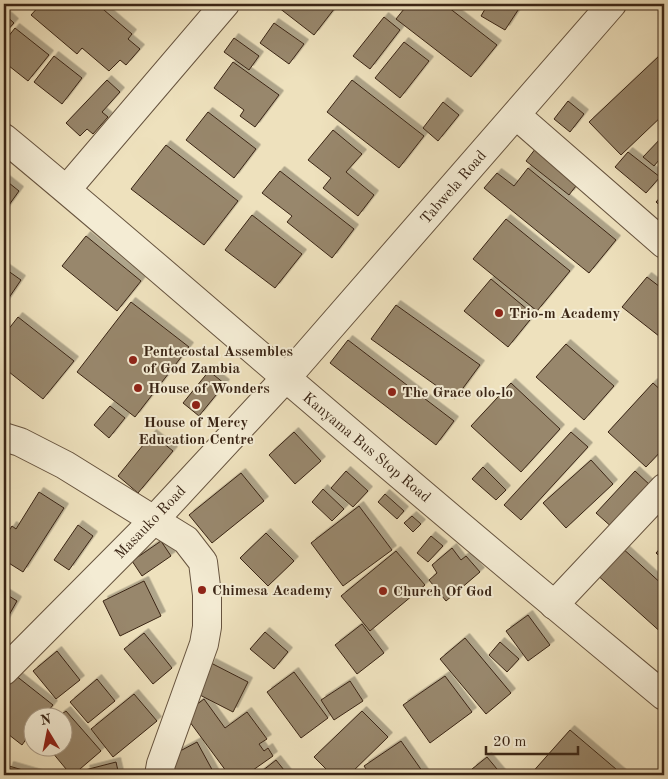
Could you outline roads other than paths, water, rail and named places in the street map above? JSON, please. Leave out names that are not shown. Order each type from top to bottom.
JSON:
[{"type":"street","points":[[67,190],[225,4]]},
{"type":"street","name":"Tabwela Road","points":[[290,373],[612,4]]},
{"type":"street","points":[[516,115],[664,244]]},
{"type":"street","name":"Kanyama Bus Stop Road","points":[[4,138],[290,373],[554,605],[664,696]]},
{"type":"street","name":"Masauko Road","points":[[4,671],[154,520],[290,373]]},
{"type":"street","points":[[4,437],[20,442],[65,465],[186,540],[203,562],[208,595],[207,627],[204,644],[161,764],[159,775]]},
{"type":"street","points":[[554,605],[664,488]]},
{"type":"place","name":"Trio-m Academy","points":[[499,313]]},
{"type":"place","name":"Pentecostal Assembles of God Zambia","points":[[133,360]]},
{"type":"place","name":"House of Wonders","points":[[138,388]]},
{"type":"place","name":"The Grace olo-lo","points":[[392,392]]},
{"type":"place","name":"House of Mercy Education Centre","points":[[196,405]]},
{"type":"place","name":"Chimesa Academy","points":[[202,590]]},
{"type":"place","name":"Church Of God","points":[[383,591]]}]
